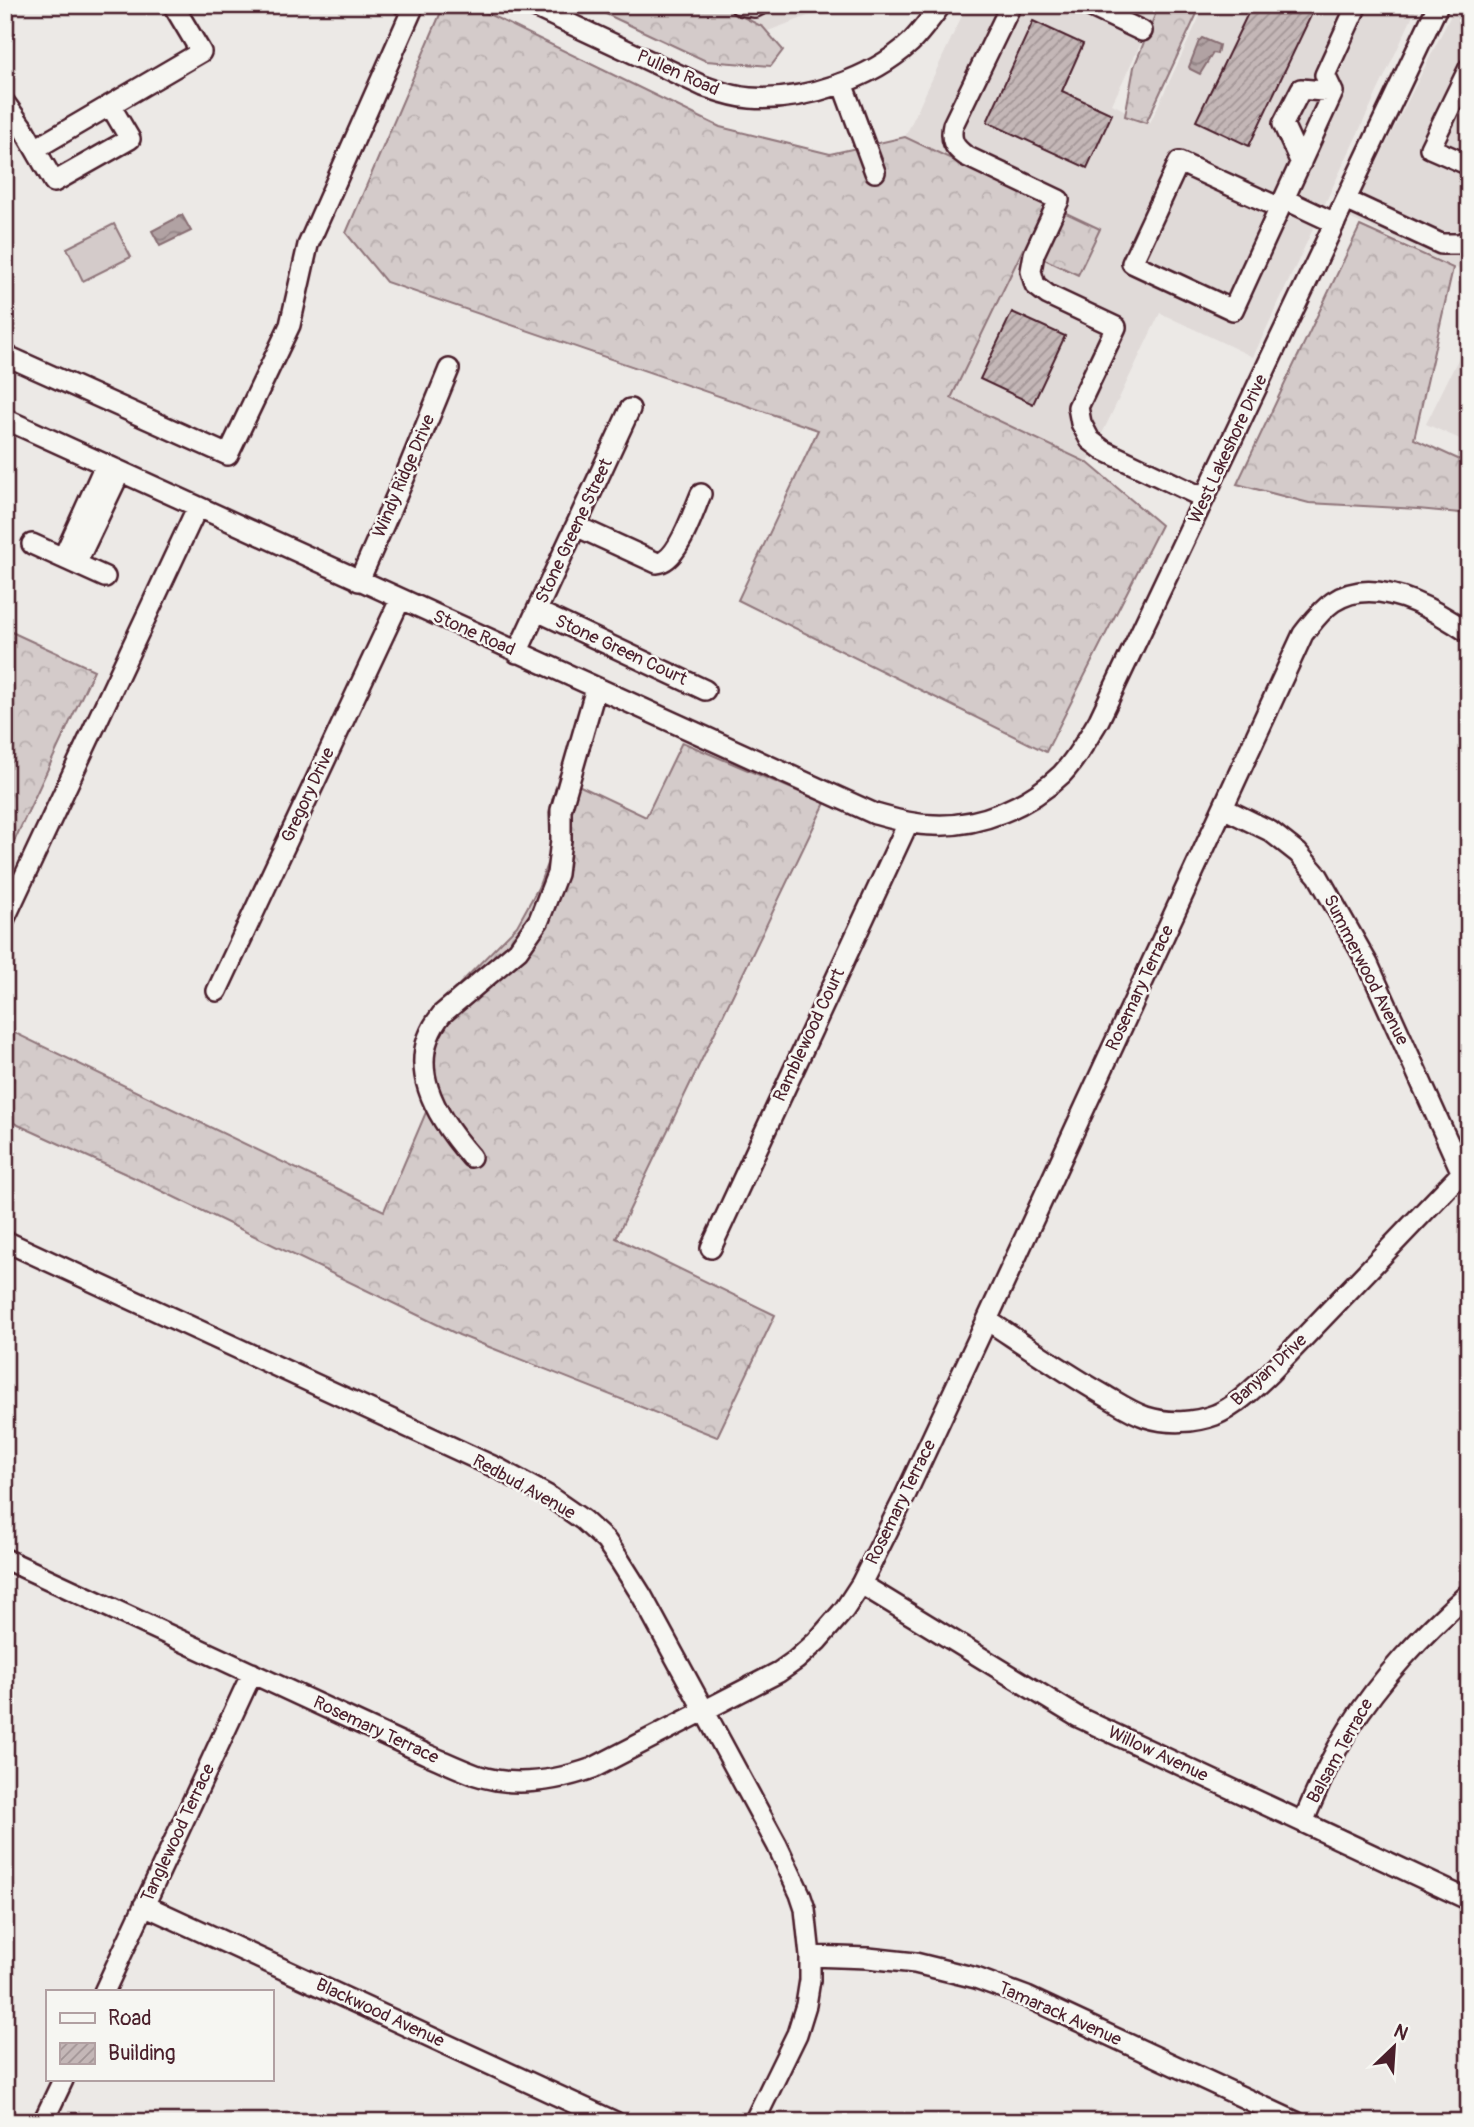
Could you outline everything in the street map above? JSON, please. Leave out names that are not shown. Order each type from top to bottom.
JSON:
[{"type":"street","points":[[35,149],[201,52],[173,5]]},
{"type":"street","points":[[5,355],[228,455],[290,326],[308,245],[412,10],[402,5]]},
{"type":"street","name":"Pullen Road","points":[[530,5],[703,86],[727,94],[767,98],[810,92],[866,74],[910,43],[941,5]]},
{"type":"street","points":[[740,5],[755,8],[759,5]]},
{"type":"street","points":[[1011,5],[950,136],[955,146],[966,156],[1059,200],[1034,254],[1031,271],[1035,285],[1048,295],[1116,327],[1078,407],[1090,440],[1103,450],[1204,498]]},
{"type":"street","points":[[1087,5],[1142,31]]},
{"type":"street","points":[[1335,223],[1282,204],[1179,162],[1132,263],[1233,310],[1282,204],[1301,163],[1333,92],[1325,75],[1357,5]]},
{"type":"street","name":"West Lakeshore Drive","points":[[950,825],[990,817],[1040,793],[1079,753],[1099,720],[1438,5]]},
{"type":"street","points":[[1469,68],[1430,148],[1469,166]]},
{"type":"street","points":[[839,84],[875,172]]},
{"type":"street","points":[[1301,163],[1283,124],[1301,89],[1333,92]]},
{"type":"street","points":[[5,103],[54,182],[130,139],[110,104]]},
{"type":"street","points":[[1346,200],[1441,244],[1459,244],[1469,240]]},
{"type":"street","name":"Windy Ridge Drive","points":[[359,581],[449,369]]},
{"type":"street","name":"Stone Greene Street","points":[[517,653],[630,409]]},
{"type":"street","name":"Stone Road","points":[[5,419],[875,814],[908,823],[950,825]]},
{"type":"street","points":[[70,561],[113,468]]},
{"type":"street","points":[[576,526],[657,563],[663,563],[675,552],[701,494]]},
{"type":"street","points":[[5,918],[197,508]]},
{"type":"street","points":[[32,544],[105,577]]},
{"type":"street","name":"Rosemary Terrace","points":[[5,1559],[475,1775],[513,1782],[571,1776],[593,1768],[779,1672],[817,1641],[844,1610],[861,1584],[987,1320],[1303,634],[1334,601],[1352,593],[1367,591],[1388,594],[1427,609],[1469,634]]},
{"type":"street","name":"Gregory Drive","points":[[217,991],[400,600]]},
{"type":"street","name":"Stone Green Court","points":[[537,611],[705,690]]},
{"type":"street","points":[[471,1157],[445,1125],[427,1085],[424,1059],[426,1042],[432,1026],[442,1014],[518,950],[539,920],[557,874],[561,810],[596,688]]},
{"type":"street","name":"Summerwood Avenue","points":[[1223,808],[1270,831],[1298,853],[1318,876],[1368,964],[1465,1169]]},
{"type":"street","name":"Ramblewood Court","points":[[711,1248],[908,823]]},
{"type":"street","name":"Banyan Drive","points":[[987,1320],[1087,1386],[1133,1412],[1174,1422],[1216,1415],[1248,1394],[1270,1373],[1465,1169]]},
{"type":"street","name":"Redbud Avenue","points":[[5,1241],[489,1465],[547,1495],[583,1520],[606,1541],[642,1596],[800,1894],[807,1922],[810,1956],[806,2005],[797,2034],[754,2122]]},
{"type":"street","name":"Willow Avenue","points":[[861,1584],[1078,1717],[1469,1900]]},
{"type":"street","name":"Balsam Terrace","points":[[1303,1822],[1326,1769],[1374,1691],[1413,1644],[1469,1593]]},
{"type":"street","name":"Tanglewood Terrace","points":[[105,1990],[252,1673]]},
{"type":"street","name":"Blackwood Avenue","points":[[144,1905],[615,2122]]},
{"type":"street","name":"Tamarack Avenue","points":[[810,1956],[915,1963],[976,1978],[1027,1997],[1296,2122]]},
{"type":"street","points":[[43,2122],[62,2082]]},
{"type":"shaded area","points":[[711,5],[837,5],[733,44]]},
{"type":"shaded area","points":[[967,5],[1159,5],[1112,104],[1150,123],[1205,5],[1418,5],[1253,357],[1160,313],[1088,463],[951,398],[1023,248],[1099,229],[905,137]]},
{"type":"shaded area","points":[[1456,5],[1469,5],[1469,274],[1349,218]]},
{"type":"shaded area","points":[[1469,337],[1469,443],[1426,424]]},
{"type":"green space","points":[[444,5],[470,5],[720,127],[830,154],[905,137],[1100,229],[1078,275],[1023,249],[951,398],[1088,463],[1161,525],[1046,752],[738,600],[818,430],[386,282],[346,233]]},
{"type":"green space","points":[[587,5],[726,5],[733,12],[763,27],[783,50],[771,66],[706,61]]},
{"type":"green space","points":[[1159,5],[1201,5],[1146,123],[1125,116],[1134,67]]},
{"type":"green space","points":[[114,224],[131,257],[83,281],[67,248]]},
{"type":"green space","points":[[1360,226],[1453,268],[1414,439],[1469,464],[1469,517],[1460,513],[1418,509],[1309,503],[1237,484]]},
{"type":"green space","points":[[5,629],[94,670],[5,861]]},
{"type":"green space","points":[[682,742],[825,803],[616,1238],[775,1315],[717,1437],[459,1335],[139,1180],[5,1119],[5,1028],[384,1211],[427,1110],[414,1067],[421,1029],[439,1005],[517,926],[538,888],[551,853],[549,812],[559,776],[646,817]]},
{"type":"water","points":[[1202,38],[1219,45],[1217,54],[1213,53],[1200,74],[1189,67]]},
{"type":"water","points":[[182,215],[191,231],[160,246],[152,231]]},
{"type":"building","points":[[1252,5],[1316,5],[1249,146],[1196,121]]},
{"type":"building","points":[[1033,21],[1083,44],[1062,91],[1112,114],[1087,168],[987,122]]},
{"type":"building","points":[[1012,312],[1065,336],[1033,404],[980,379]]}]
